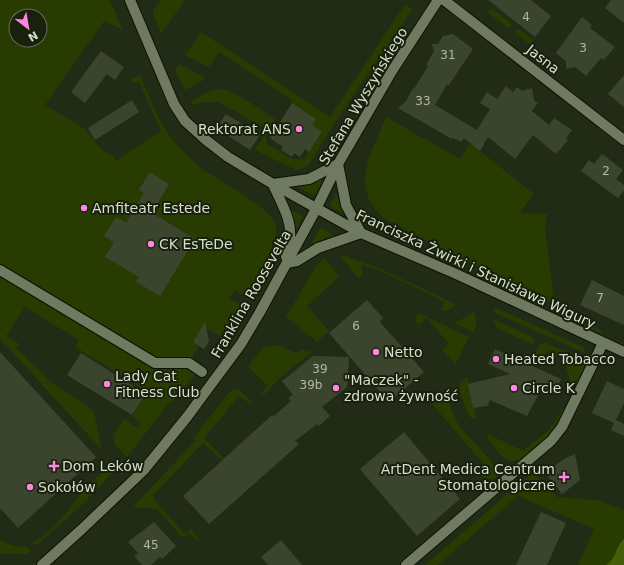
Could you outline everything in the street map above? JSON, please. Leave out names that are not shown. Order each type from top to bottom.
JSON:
[{"type":"street","name":"Franciszka Żwirki i Stanisława Wigury","points":[[130,0],[174,104],[186,121],[206,140],[228,157],[316,209],[362,233],[454,273],[624,352]]},
{"type":"street","name":"Stefana Wyszyńskiego","points":[[316,209],[338,164],[392,71],[438,0]]},
{"type":"street","name":"Jasna","points":[[444,0],[624,140]]},
{"type":"street","points":[[338,164],[346,205],[362,233],[322,246],[297,261],[287,263],[286,256],[290,237],[290,225],[273,184],[309,178],[338,164]]},
{"type":"street","name":"Franklina Roosevelta","points":[[42,565],[124,490],[143,471],[169,439],[241,344],[316,209]]},
{"type":"street","points":[[0,270],[155,363],[189,363],[202,372]]},
{"type":"street","points":[[406,565],[551,441],[562,427],[603,342]]},
{"type":"shaded area","points":[[0,0],[110,0],[123,30],[104,21],[45,105],[85,129],[101,149],[115,157],[115,161],[161,131],[139,82],[132,83],[132,79],[140,75],[165,129],[186,155],[211,175],[255,203],[272,218],[276,225],[276,232],[271,251],[261,272],[246,297],[235,290],[230,298],[241,305],[220,336],[203,326],[193,342],[199,346],[190,361],[199,370],[171,403],[169,403],[127,457],[115,445],[113,435],[124,419],[138,428],[141,422],[132,417],[148,392],[75,347],[79,340],[25,307],[6,336],[20,344],[16,348],[52,383],[91,408],[94,412],[102,450],[0,339]]},
{"type":"shaded area","points":[[161,0],[185,0],[161,34],[153,10]]},
{"type":"shaded area","points":[[405,4],[413,9],[335,122],[308,166],[296,170],[255,150],[268,130],[219,102],[202,102],[193,105],[191,101],[216,89],[223,89],[239,96],[276,120],[266,135],[267,144],[292,159],[304,159],[322,133],[312,125],[316,119],[292,103],[291,99],[219,52],[209,67],[185,55],[201,32],[330,117]]},
{"type":"shaded area","points":[[492,8],[512,24],[510,28],[488,13],[488,11]]},
{"type":"shaded area","points":[[517,29],[533,40],[531,44],[515,33]]},
{"type":"shaded area","points":[[179,64],[204,77],[204,80],[185,90],[175,70]]},
{"type":"shaded area","points":[[386,117],[460,159],[470,143],[534,194],[519,213],[547,214],[545,229],[553,293],[551,303],[385,219],[374,207],[367,195],[365,183],[366,170],[369,157]]},
{"type":"shaded area","points":[[320,180],[322,181],[314,196],[298,187],[314,183]]},
{"type":"shaded area","points":[[336,195],[338,195],[339,204],[345,213],[344,214],[329,206]]},
{"type":"shaded area","points":[[291,210],[303,216],[296,229],[290,211]]},
{"type":"shaded area","points":[[320,227],[334,235],[333,237],[325,238],[315,243],[312,242]]},
{"type":"shaded area","points":[[339,254],[379,268],[455,304],[454,307],[446,311],[441,310],[445,302],[379,270],[362,265],[362,277],[358,278]]},
{"type":"shaded area","points":[[325,258],[339,277],[307,306],[329,331],[317,342],[286,317],[316,266]]},
{"type":"shaded area","points":[[496,308],[583,347],[587,354],[493,312]]},
{"type":"shaded area","points":[[472,312],[475,313],[476,320],[473,332],[454,323],[466,317]]},
{"type":"shaded area","points":[[559,312],[602,331],[601,333],[558,314]]},
{"type":"shaded area","points":[[421,314],[469,337],[456,364],[442,350],[449,344],[427,318],[418,325],[415,319]]},
{"type":"shaded area","points":[[493,319],[532,337],[534,341],[533,345],[497,328]]},
{"type":"shaded area","points":[[545,342],[587,362],[576,384],[570,381],[566,368],[566,360],[547,351],[543,359],[534,355],[540,344]]},
{"type":"shaded area","points":[[278,345],[296,353],[301,350],[312,352],[281,377],[264,395],[261,393],[268,386],[248,367],[263,347]]},
{"type":"shaded area","points":[[467,377],[476,417],[472,419],[467,412],[460,390],[461,382]]},
{"type":"shaded area","points":[[232,389],[238,389],[252,402],[250,404],[239,396],[204,438],[224,458],[222,460],[219,458],[203,443],[153,495],[156,502],[185,534],[191,529],[199,539],[197,541],[189,533],[183,538],[157,509],[133,507],[196,440],[193,438]]},
{"type":"shaded area","points":[[447,395],[458,424],[488,458],[497,471],[498,477],[488,479],[479,475],[487,468],[428,399],[431,396],[437,403]]},
{"type":"shaded area","points":[[562,410],[564,410],[553,430],[546,438],[519,460],[512,461],[505,459],[487,437],[488,434],[523,451],[550,429]]},
{"type":"shaded area","points":[[108,469],[114,471],[84,503],[36,546],[32,542],[49,532],[64,516],[84,490],[99,475]]},
{"type":"shaded area","points":[[533,472],[557,497],[597,500],[624,510],[624,565],[578,565],[594,529],[518,496],[438,565],[425,565]]},
{"type":"shaded area","points":[[0,539],[13,546],[26,546],[31,550],[27,554],[0,553]]},
{"type":"shaded area","points":[[624,539],[624,565],[606,565],[610,562]]},
{"type":"building","points":[[488,0],[531,0],[551,16],[535,37]]},
{"type":"building","points":[[611,0],[624,0],[624,23],[605,8]]},
{"type":"building","points":[[582,17],[592,25],[590,28],[615,47],[604,60],[601,58],[586,76],[575,67],[566,69],[566,61],[556,53]]},
{"type":"building","points":[[453,34],[473,49],[449,85],[447,84],[435,105],[477,130],[490,109],[480,103],[487,92],[497,99],[506,86],[513,92],[517,87],[522,91],[532,88],[534,100],[538,103],[532,111],[549,125],[554,118],[572,130],[566,138],[568,140],[556,154],[533,135],[515,159],[488,137],[480,151],[464,138],[461,142],[453,138],[452,139],[398,108],[406,101],[428,66],[426,65],[434,51],[432,44],[438,44],[443,36]]},
{"type":"building","points":[[101,51],[124,67],[115,80],[107,74],[85,103],[71,92]]},
{"type":"building","points":[[624,75],[624,107],[608,94]]},
{"type":"building","points":[[132,100],[139,112],[95,140],[88,128]]},
{"type":"building","name":"Rektorat ANS","points":[[292,103],[316,119],[312,125],[322,132],[309,152],[305,149],[300,157],[294,153],[292,157],[281,150],[283,147],[270,138]]},
{"type":"building","points":[[226,114],[260,135],[250,150],[216,128]]},
{"type":"building","points":[[602,154],[623,170],[616,179],[624,185],[624,190],[618,198],[581,171],[589,160],[594,164]]},
{"type":"building","points":[[150,172],[169,184],[152,213],[195,239],[160,296],[136,282],[139,277],[105,257],[114,242],[104,236],[116,217],[126,223],[144,193],[139,190]]},
{"type":"building","points":[[592,280],[624,296],[624,325],[580,305]]},
{"type":"building","name":"Netto","points":[[367,300],[383,318],[380,322],[424,372],[389,402],[329,333]]},
{"type":"building","points":[[205,322],[209,341],[204,349],[193,342]]},
{"type":"building","points":[[495,349],[561,379],[554,394],[542,388],[527,416],[490,400],[487,406],[473,408],[468,384],[510,374],[488,364]]},
{"type":"building","points":[[0,352],[96,457],[18,528],[0,508]]},
{"type":"building","points":[[81,353],[146,394],[132,415],[67,375]]},
{"type":"building","points":[[313,356],[349,357],[347,387],[322,407],[330,416],[319,426],[317,424],[295,441],[299,444],[209,524],[183,496],[272,415],[274,416],[291,401],[288,398],[293,395],[282,381]]},
{"type":"building","points":[[607,381],[624,389],[624,403],[616,420],[624,424],[624,436],[611,430],[614,423],[592,413]]},
{"type":"building","points":[[404,432],[460,499],[417,536],[360,469]]},
{"type":"building","name":"ArtDent Medica Centrum Stomatologiczne","points":[[575,454],[580,480],[562,494],[546,474],[552,469],[551,468]]},
{"type":"building","points":[[541,512],[566,523],[547,565],[516,565]]},
{"type":"building","points":[[154,522],[176,546],[162,559],[160,557],[151,565],[142,565],[134,556],[138,553],[128,542]]},
{"type":"building","points":[[281,540],[302,565],[268,565],[261,557]]},
{"type":"place","name":"Rektorat ANS","points":[[299,129]]},
{"type":"place","name":"Amfiteatr Estede","points":[[84,208]]},
{"type":"place","name":"CK EsTeDe","points":[[151,244]]},
{"type":"place","name":"Netto","points":[[376,352]]},
{"type":"place","name":"Heated Tobacco","points":[[496,359]]},
{"type":"place","name":"Lady Cat Fitness Club","points":[[107,384]]},
{"type":"place","name":"\"Maczek\" - zdrowa żywność","points":[[336,388]]},
{"type":"place","name":"Circle K","points":[[514,388]]},
{"type":"place","name":"Dom Leków","points":[[54,466]]},
{"type":"place","name":"ArtDent Medica Centrum Stomatologiczne","points":[[564,477]]},
{"type":"place","name":"Sokołów","points":[[30,487]]}]
